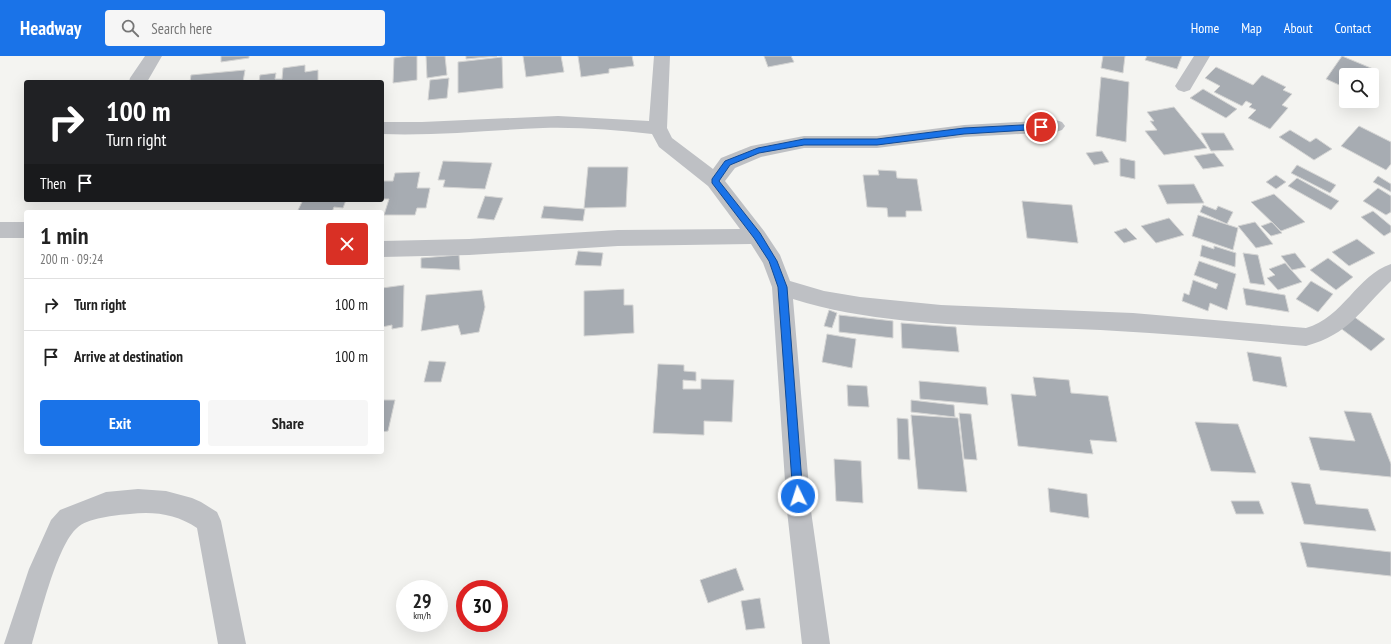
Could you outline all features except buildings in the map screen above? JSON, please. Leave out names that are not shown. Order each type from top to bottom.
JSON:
[{"type":"street","points":[[138,80],[154,56]]},
{"type":"street","points":[[662,56],[658,128],[665,142],[715,181],[757,236],[773,261],[782,287],[799,511],[816,644]]},
{"type":"street","points":[[1184,86],[1202,56]]},
{"type":"street","points":[[384,128],[404,130],[543,122],[606,123],[658,128]]},
{"type":"street","points":[[715,181],[728,163],[758,151],[804,142],[877,142],[964,131],[1056,126]]},
{"type":"street","points":[[0,230],[24,230]]},
{"type":"street","points":[[384,249],[469,247],[618,238],[757,236]]},
{"type":"street","points":[[782,287],[824,300],[860,306],[941,314],[1133,322],[1306,337],[1323,332],[1384,276],[1391,272]]},
{"type":"street","points":[[18,644],[42,569],[60,529],[70,518],[106,504],[138,501],[166,503],[192,510],[208,521],[232,644]]},
{"type":"route","points":[[798,496],[782,287],[773,261],[757,236],[715,181],[728,163],[758,151],[804,142],[877,142],[964,131],[1041,127]]}]
